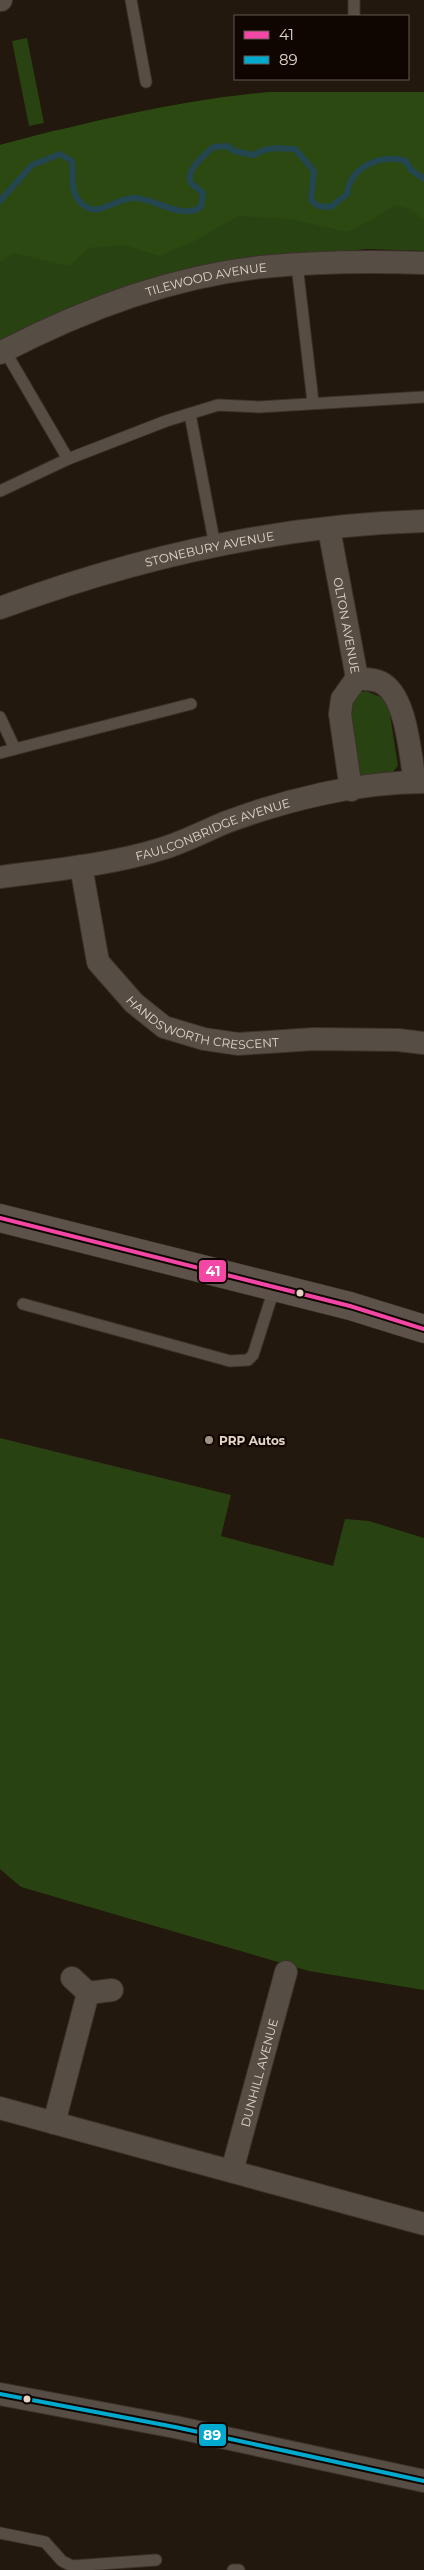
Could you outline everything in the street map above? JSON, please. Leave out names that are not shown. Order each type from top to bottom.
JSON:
[{"type":"street","name":"TILEWOOD AVENUE","points":[[2,352],[76,317],[188,281],[260,268],[297,265],[366,261],[424,263]]},
{"type":"street","name":"STONEBURY AVENUE","points":[[0,608],[58,586],[133,564],[215,546],[329,529],[424,521]]},
{"type":"street","name":"OLTON AVENUE","points":[[329,529],[357,678],[380,682],[393,692],[401,706],[420,782]]},
{"type":"street","points":[[351,790],[340,714],[342,699],[357,678]]},
{"type":"street","name":"FAULCONBRIDGE AVENUE","points":[[0,877],[81,866],[161,849],[269,808],[302,799],[351,790],[420,782]]},
{"type":"street","name":"HANDSWORTH CRESCENT","points":[[81,866],[98,962],[134,1003],[164,1027],[204,1039],[238,1044],[314,1039],[398,1040],[424,1043]]},
{"type":"street","points":[[0,1218],[275,1286],[350,1306],[424,1329]]},
{"type":"street","name":"DUNHILL AVENUE","points":[[232,2171],[286,1972]]},
{"type":"street","points":[[72,1978],[88,1993]]},
{"type":"street","points":[[88,1993],[112,1990]]},
{"type":"street","points":[[54,2123],[88,1993]]},
{"type":"street","points":[[0,2108],[232,2171],[422,2218]]},
{"type":"street","points":[[0,2394],[184,2429],[424,2481]]},
{"type":"lane","points":[[131,0],[146,82]]},
{"type":"lane","points":[[354,0],[354,15]]},
{"type":"lane","points":[[297,265],[314,402]]},
{"type":"lane","points":[[2,352],[68,459]]},
{"type":"lane","points":[[0,491],[68,459],[218,405],[259,407],[314,402],[424,397]]},
{"type":"lane","points":[[190,414],[215,546]]},
{"type":"lane","points":[[0,753],[192,704]]},
{"type":"lane","points":[[0,717],[15,749]]},
{"type":"lane","points":[[23,1304],[230,1361],[248,1360],[255,1349],[275,1286]]},
{"type":"lane","points":[[0,2533],[45,2542],[62,2561],[72,2566],[156,2560]]},
{"type":"lane","points":[[233,2570],[239,2570]]},
{"type":"green space","points":[[27,38],[44,123],[29,126],[12,41]]},
{"type":"green space","points":[[269,92],[424,92],[424,251],[367,249],[219,263],[0,347],[0,145],[52,131]]},
{"type":"green space","points":[[269,92],[424,92],[424,220],[410,209],[394,205],[374,219],[347,232],[290,219],[238,216],[195,241],[159,256],[123,245],[89,248],[69,266],[13,253],[0,262],[0,145],[100,120],[167,106]]},
{"type":"green space","points":[[366,691],[383,698],[389,708],[398,766],[388,777],[375,780],[361,775],[354,763],[350,694]]},
{"type":"green space","points":[[0,1438],[231,1495],[221,1536],[333,1566],[345,1519],[369,1521],[424,1538],[424,1990],[309,1971],[21,1887],[0,1869]]},
{"type":"waterway","points":[[0,201],[32,165],[60,154],[72,161],[73,188],[77,199],[93,210],[104,208],[129,198],[143,199],[177,210],[185,211],[201,207],[203,193],[191,183],[190,173],[213,147],[228,146],[234,151],[254,155],[269,149],[295,149],[314,171],[311,200],[318,206],[331,207],[347,194],[350,184],[361,169],[378,161],[387,159],[406,161],[411,170],[424,179]]},
{"type":"transit line","name":"41","points":[[0,1218],[350,1306],[424,1329]]},
{"type":"transit line","name":"89","points":[[0,2394],[175,2427],[424,2481]]},
{"type":"place","name":"PRP Autos","points":[[209,1440]]}]
